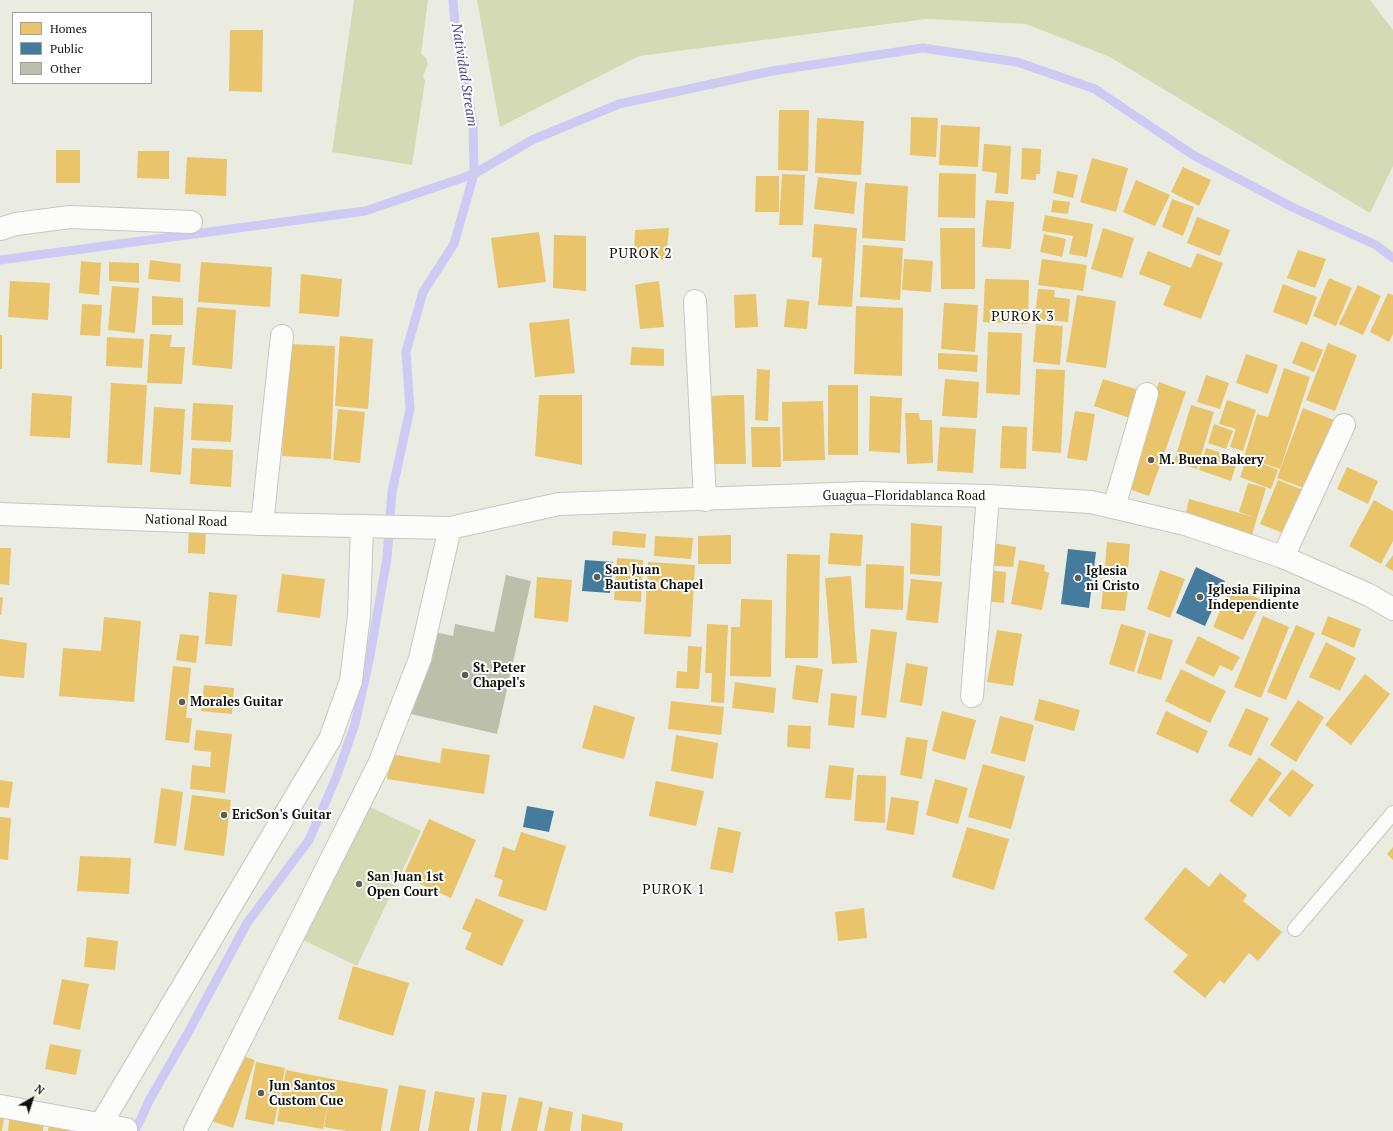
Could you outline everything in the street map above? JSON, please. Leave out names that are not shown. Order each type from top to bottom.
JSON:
[{"type":"street","points":[[0,229],[16,224],[70,217],[191,222]]},
{"type":"street","points":[[695,301],[705,500]]},
{"type":"street","points":[[262,524],[282,336]]},
{"type":"street","points":[[1114,507],[1147,394]]},
{"type":"street","points":[[1283,557],[1344,425]]},
{"type":"street","name":"Guagua–Floridablanca Road","points":[[367,526],[450,528],[559,504],[705,500],[863,493],[988,496],[1090,502],[1185,524],[1283,557],[1369,595],[1393,609]]},
{"type":"street","points":[[972,696],[988,496]]},
{"type":"street","name":"National Road","points":[[0,514],[262,524],[367,526]]},
{"type":"street","points":[[101,1124],[330,739],[351,681],[367,526]]},
{"type":"street","points":[[195,1131],[379,764],[420,659],[450,528]]},
{"type":"street","points":[[0,1106],[126,1129]]},
{"type":"lane","points":[[1295,929],[1393,812]]},
{"type":"green space","points":[[354,0],[428,0],[421,54],[426,58],[428,64],[423,76],[425,81],[412,165],[332,152]]},
{"type":"green space","points":[[477,0],[1370,0],[1393,30],[1393,166],[1370,213],[1110,57],[1026,24],[926,19],[639,56],[500,127]]},
{"type":"green space","name":"San Juan 1st Open Court","points":[[362,803],[421,831],[357,966],[297,937]]},
{"type":"building: Homes","points":[[230,30],[263,30],[262,92],[229,91]]},
{"type":"building: Homes","points":[[779,110],[809,110],[808,171],[778,170]]},
{"type":"building: Homes","points":[[911,117],[938,118],[936,157],[910,155]]},
{"type":"building: Homes","points":[[817,118],[864,121],[861,175],[815,173]]},
{"type":"building: Homes","points":[[941,125],[980,127],[978,167],[939,165]]},
{"type":"building: Homes","points":[[984,144],[1011,146],[1008,194],[995,193],[997,173],[982,171]]},
{"type":"building: Homes","points":[[1022,148],[1041,149],[1040,174],[1036,174],[1036,180],[1021,179]]},
{"type":"building: Homes","points":[[56,150],[80,150],[80,183],[56,183]]},
{"type":"building: Homes","points":[[138,151],[169,151],[169,179],[137,178]]},
{"type":"building: Homes","points":[[187,157],[227,159],[226,196],[185,194]]},
{"type":"building: Homes","points":[[1092,158],[1128,168],[1116,212],[1080,202]]},
{"type":"building: Homes","points":[[1183,167],[1211,180],[1199,206],[1171,192]]},
{"type":"building: Homes","points":[[1057,171],[1078,175],[1073,198],[1053,193]]},
{"type":"building: Homes","points":[[939,173],[976,174],[975,218],[938,217]]},
{"type":"building: Homes","points":[[782,174],[805,175],[803,225],[779,225]]},
{"type":"building: Homes","points":[[756,176],[779,176],[779,212],[755,212]]},
{"type":"building: Homes","points":[[818,177],[857,182],[854,214],[814,209]]},
{"type":"building: Homes","points":[[1136,180],[1170,195],[1155,226],[1123,212]]},
{"type":"building: Homes","points":[[865,183],[908,186],[905,241],[862,238]]},
{"type":"building: Homes","points":[[1172,199],[1194,207],[1183,236],[1162,227]]},
{"type":"building: Homes","points":[[986,200],[1014,202],[1011,249],[982,247]]},
{"type":"building: Homes","points":[[1053,200],[1070,202],[1068,214],[1051,212]]},
{"type":"building: Homes","points":[[1045,215],[1093,224],[1087,257],[1069,254],[1073,236],[1042,231]]},
{"type":"building: Homes","points":[[1197,217],[1230,230],[1220,256],[1187,243]]},
{"type":"building: Homes","points":[[814,224],[857,228],[852,307],[818,305],[822,258],[812,257]]},
{"type":"building: Homes","points":[[669,228],[666,260],[634,256],[635,230]]},
{"type":"building: Homes","points":[[940,228],[975,228],[975,289],[941,289]]},
{"type":"building: Homes","points":[[1103,228],[1134,238],[1122,278],[1091,269]]},
{"type":"building: Homes","points":[[539,232],[546,282],[498,288],[491,238]]},
{"type":"building: Homes","points":[[1044,234],[1066,239],[1062,257],[1040,252]]},
{"type":"building: Homes","points":[[554,235],[586,236],[586,291],[553,288]]},
{"type":"building: Homes","points":[[863,245],[903,248],[900,300],[860,297]]},
{"type":"building: Homes","points":[[1298,250],[1326,259],[1315,288],[1287,278]]},
{"type":"building: Homes","points":[[1148,251],[1191,268],[1197,253],[1223,263],[1201,319],[1163,305],[1171,286],[1139,274]]},
{"type":"building: Homes","points":[[904,259],[933,261],[931,292],[902,290]]},
{"type":"building: Homes","points":[[1042,259],[1087,265],[1083,291],[1038,285]]},
{"type":"building: Homes","points":[[150,260],[181,264],[180,282],[148,279]]},
{"type":"building: Homes","points":[[81,261],[101,263],[99,295],[79,293]]},
{"type":"building: Homes","points":[[109,262],[139,263],[139,283],[109,281]]},
{"type":"building: Homes","points":[[201,262],[272,267],[270,307],[198,302]]},
{"type":"building: Homes","points":[[301,274],[342,279],[339,317],[299,313]]},
{"type":"building: Homes","points":[[1329,278],[1352,288],[1336,326],[1313,316]]},
{"type":"building: Homes","points":[[985,279],[1029,280],[1028,324],[983,322]]},
{"type":"building: Homes","points":[[10,281],[50,283],[48,320],[8,317]]},
{"type":"building: Homes","points":[[659,281],[664,327],[640,329],[635,285]]},
{"type":"building: Homes","points":[[1283,284],[1317,297],[1307,325],[1273,312]]},
{"type":"building: Homes","points":[[1358,285],[1381,296],[1363,335],[1339,324]]},
{"type":"building: Homes","points":[[112,286],[139,288],[135,333],[108,330]]},
{"type":"building: Homes","points":[[1038,289],[1055,290],[1054,297],[1070,299],[1068,322],[1035,319]]},
{"type":"building: Homes","points":[[1388,293],[1393,295],[1393,334],[1389,342],[1370,332]]},
{"type":"building: Homes","points":[[756,294],[758,327],[735,328],[734,295]]},
{"type":"building: Homes","points":[[1077,295],[1116,301],[1106,368],[1066,362]]},
{"type":"building: Homes","points":[[152,296],[183,298],[183,325],[152,325]]},
{"type":"building: Homes","points":[[787,299],[809,301],[807,329],[784,327]]},
{"type":"building: Homes","points":[[944,303],[978,305],[975,352],[941,349]]},
{"type":"building: Homes","points":[[82,304],[102,305],[100,336],[80,335]]},
{"type":"building: Homes","points":[[856,306],[903,308],[902,376],[854,374]]},
{"type":"building: Homes","points":[[197,307],[236,310],[232,369],[192,365]]},
{"type":"building: Homes","points":[[569,319],[575,373],[535,377],[529,323]]},
{"type":"building: Homes","points":[[1036,324],[1063,326],[1060,365],[1033,362]]},
{"type":"building: Homes","points":[[988,332],[1022,333],[1020,395],[986,393]]},
{"type":"building: Homes","points":[[150,334],[172,335],[170,347],[185,347],[182,384],[147,383]]},
{"type":"building: Homes","points":[[0,335],[2,335],[2,369],[0,369]]},
{"type":"building: Homes","points":[[340,336],[373,339],[368,409],[335,406]]},
{"type":"building: Homes","points":[[107,337],[144,339],[142,368],[106,366]]},
{"type":"building: Homes","points":[[1301,341],[1323,350],[1314,372],[1292,363]]},
{"type":"building: Homes","points":[[1328,343],[1357,355],[1335,411],[1306,400]]},
{"type":"building: Homes","points":[[287,344],[335,346],[331,459],[282,456]]},
{"type":"building: Homes","points":[[632,347],[664,349],[664,366],[630,365]]},
{"type":"building: Homes","points":[[938,353],[978,355],[977,372],[938,369]]},
{"type":"building: Homes","points":[[1246,354],[1278,365],[1268,394],[1236,383]]},
{"type":"building: Homes","points":[[1284,368],[1310,377],[1280,469],[1251,459],[1278,470],[1271,489],[1240,477],[1247,458],[1244,457],[1257,414],[1268,417]]},
{"type":"building: Homes","points":[[757,369],[770,370],[768,421],[755,420]]},
{"type":"building: Homes","points":[[1036,369],[1065,370],[1061,453],[1032,451]]},
{"type":"building: Homes","points":[[1206,375],[1229,383],[1220,409],[1197,402]]},
{"type":"building: Homes","points":[[945,379],[979,382],[977,418],[942,416]]},
{"type":"building: Homes","points":[[1103,379],[1139,390],[1130,418],[1094,406]]},
{"type":"building: Homes","points":[[1159,382],[1186,392],[1149,496],[1123,487]]},
{"type":"building: Homes","points":[[111,383],[147,385],[142,465],[107,463]]},
{"type":"building: Homes","points":[[828,385],[858,385],[858,455],[828,455]]},
{"type":"building: Homes","points":[[32,393],[72,396],[70,438],[30,436]]},
{"type":"building: Homes","points":[[539,395],[582,395],[582,465],[535,456]]},
{"type":"building: Homes","points":[[744,395],[746,464],[711,464],[709,396]]},
{"type":"building: Homes","points":[[870,396],[902,398],[900,453],[869,451]]},
{"type":"building: Homes","points":[[1227,400],[1256,410],[1243,451],[1230,447],[1236,429],[1219,424]]},
{"type":"building: Homes","points":[[823,401],[825,460],[783,461],[782,402]]},
{"type":"building: Homes","points":[[193,403],[233,405],[231,442],[191,440]]},
{"type":"building: Homes","points":[[1191,405],[1214,412],[1197,469],[1174,462]]},
{"type":"building: Homes","points":[[154,407],[185,409],[181,475],[150,472]]},
{"type":"building: Homes","points":[[1303,408],[1334,420],[1309,490],[1277,478]]},
{"type":"building: Homes","points":[[338,409],[365,412],[360,463],[333,460]]},
{"type":"building: Homes","points":[[1075,411],[1095,414],[1087,461],[1067,458]]},
{"type":"building: Homes","points":[[905,413],[919,413],[920,420],[932,420],[933,463],[907,464]]},
{"type":"building: Homes","points":[[1214,424],[1233,431],[1226,449],[1208,443]]},
{"type":"building: Homes","points":[[1002,426],[1027,427],[1026,469],[1000,468]]},
{"type":"building: Homes","points":[[751,427],[780,427],[781,467],[752,467]]},
{"type":"building: Homes","points":[[940,427],[976,429],[973,473],[937,471]]},
{"type":"building: Homes","points":[[192,448],[233,450],[231,487],[190,484]]},
{"type":"building: Homes","points":[[1206,448],[1238,458],[1231,481],[1199,470]]},
{"type":"building: Homes","points":[[1347,467],[1378,481],[1368,504],[1337,489]]},
{"type":"building: Homes","points":[[1278,480],[1308,492],[1291,536],[1260,524]]},
{"type":"building: Homes","points":[[1248,483],[1266,488],[1257,518],[1239,512]]},
{"type":"building: Homes","points":[[1189,499],[1257,518],[1252,535],[1185,516]]},
{"type":"building: Homes","points":[[1374,500],[1393,511],[1393,541],[1381,564],[1349,546]]},
{"type":"building: Homes","points":[[911,523],[942,526],[940,576],[910,574]]},
{"type":"building: Homes","points":[[189,524],[206,525],[205,554],[188,553]]},
{"type":"building: Homes","points":[[613,531],[646,534],[645,548],[612,545]]},
{"type":"building: Homes","points":[[830,533],[863,535],[861,566],[828,564]]},
{"type":"building: Homes","points":[[731,535],[731,564],[698,564],[698,536]]},
{"type":"building: Homes","points":[[655,536],[693,538],[691,559],[654,556]]},
{"type":"building: Homes","points":[[987,542],[1016,547],[1013,567],[984,565]]},
{"type":"building: Homes","points":[[1107,542],[1130,544],[1128,569],[1105,566]]},
{"type":"building: Homes","points":[[0,548],[11,548],[9,585],[0,584]]},
{"type":"building: Homes","points":[[787,554],[820,555],[818,658],[785,658]]},
{"type":"building: Homes","points":[[1393,555],[1393,571],[1385,566]]},
{"type":"building: Homes","points":[[617,558],[643,560],[641,602],[614,600]]},
{"type":"building: Homes","points":[[1019,560],[1045,565],[1044,571],[1049,573],[1042,610],[1011,604]]},
{"type":"building: Homes","points":[[648,562],[695,565],[691,637],[644,634]]},
{"type":"building: Homes","points":[[866,564],[904,566],[903,610],[865,608]]},
{"type":"building: Homes","points":[[985,570],[1006,572],[1004,603],[983,601]]},
{"type":"building: Homes","points":[[1160,570],[1185,579],[1170,618],[1147,609]]},
{"type":"building: Homes","points":[[282,574],[325,579],[320,618],[277,612]]},
{"type":"building: Homes","points":[[851,576],[857,663],[832,664],[825,578]]},
{"type":"building: Homes","points":[[537,577],[572,580],[568,622],[534,618]]},
{"type":"building: Homes","points":[[911,579],[942,582],[938,623],[906,620]]},
{"type":"building: Homes","points":[[1104,579],[1129,582],[1125,611],[1101,609]]},
{"type":"building: Homes","points":[[1231,586],[1262,600],[1243,640],[1213,627]]},
{"type":"building: Homes","points":[[209,592],[237,595],[232,646],[205,644]]},
{"type":"building: Homes","points":[[0,597],[3,598],[1,615],[0,615]]},
{"type":"building: Homes","points":[[741,599],[772,600],[771,677],[730,676],[731,627],[740,627]]},
{"type":"building: Homes","points":[[1263,616],[1289,627],[1261,698],[1234,687]]},
{"type":"building: Homes","points":[[1328,616],[1361,629],[1354,648],[1321,634]]},
{"type":"building: Homes","points":[[104,617],[141,621],[134,702],[59,696],[63,648],[101,651]]},
{"type":"building: Homes","points":[[707,624],[728,625],[724,703],[711,702],[712,673],[705,673]]},
{"type":"building: Homes","points":[[1121,624],[1146,631],[1134,672],[1109,664]]},
{"type":"building: Homes","points":[[1296,625],[1315,633],[1286,700],[1267,692]]},
{"type":"building: Homes","points":[[871,629],[897,632],[886,718],[861,715]]},
{"type":"building: Homes","points":[[997,630],[1022,634],[1013,686],[987,682]]},
{"type":"building: Homes","points":[[1149,633],[1173,640],[1161,680],[1137,673]]},
{"type":"building: Homes","points":[[180,634],[199,636],[196,663],[176,660]]},
{"type":"building: Homes","points":[[1198,636],[1240,657],[1232,671],[1220,665],[1214,677],[1185,663]]},
{"type":"building: Homes","points":[[0,639],[27,643],[24,678],[0,676]]},
{"type":"building: Homes","points":[[1326,642],[1356,658],[1340,691],[1309,677]]},
{"type":"building: Homes","points":[[688,646],[702,647],[699,689],[676,688],[677,671],[687,672]]},
{"type":"building: Homes","points":[[906,663],[928,667],[922,706],[900,702]]},
{"type":"building: Homes","points":[[796,665],[823,669],[818,703],[792,699]]},
{"type":"building: Homes","points":[[173,666],[191,668],[186,718],[192,718],[189,743],[165,740]]},
{"type":"building: Homes","points":[[1181,669],[1226,691],[1210,723],[1165,701]]},
{"type":"building: Homes","points":[[1365,674],[1390,694],[1351,745],[1325,725]]},
{"type":"building: Homes","points":[[735,682],[776,688],[774,713],[732,708]]},
{"type":"building: Homes","points":[[204,685],[234,688],[232,714],[201,711]]},
{"type":"building: Homes","points":[[831,693],[857,696],[854,728],[828,725]]},
{"type":"building: Homes","points":[[1039,699],[1080,710],[1074,731],[1034,720]]},
{"type":"building: Homes","points":[[1298,700],[1324,717],[1296,762],[1270,745]]},
{"type":"building: Homes","points":[[671,701],[724,707],[721,735],[668,729]]},
{"type":"building: Homes","points":[[594,705],[635,717],[624,759],[582,748]]},
{"type":"building: Homes","points":[[1246,708],[1269,718],[1251,756],[1228,746]]},
{"type":"building: Homes","points":[[942,711],[976,720],[965,760],[932,751]]},
{"type":"building: Homes","points":[[1166,711],[1208,731],[1198,753],[1156,734]]},
{"type":"building: Homes","points":[[1000,716],[1034,725],[1025,762],[991,753]]},
{"type":"building: Homes","points":[[788,725],[811,726],[810,749],[787,747]]},
{"type":"building: Homes","points":[[196,730],[232,734],[225,793],[190,789],[192,765],[210,767],[211,752],[194,750]]},
{"type":"building: Homes","points":[[676,735],[718,743],[713,779],[671,771]]},
{"type":"building: Homes","points":[[906,737],[928,740],[922,779],[900,775]]},
{"type":"building: Homes","points":[[442,748],[490,755],[484,794],[387,779],[391,754],[440,763]]},
{"type":"building: Homes","points":[[1259,757],[1282,773],[1252,817],[1229,801]]},
{"type":"building: Homes","points":[[983,764],[1025,776],[1011,829],[968,817]]},
{"type":"building: Homes","points":[[829,765],[854,768],[851,800],[825,798]]},
{"type":"building: Homes","points":[[1292,769],[1314,785],[1290,817],[1268,800]]},
{"type":"building: Homes","points":[[857,775],[886,776],[885,823],[854,821]]},
{"type":"building: Homes","points":[[935,779],[968,788],[958,824],[926,815]]},
{"type":"building: Homes","points":[[0,780],[13,782],[9,808],[0,807]]},
{"type":"building: Homes","points":[[656,781],[704,791],[696,826],[649,816]]},
{"type":"building: Homes","points":[[161,788],[183,792],[176,846],[154,843]]},
{"type":"building: Homes","points":[[192,795],[231,800],[224,856],[184,850]]},
{"type":"building: Homes","points":[[891,797],[919,801],[914,835],[886,830]]},
{"type":"building: Homes","points":[[0,817],[11,818],[8,860],[0,859]]},
{"type":"building: Homes","points":[[429,819],[476,840],[451,898],[403,876]]},
{"type":"building: Homes","points":[[718,827],[741,832],[733,873],[710,869]]},
{"type":"building: Homes","points":[[967,827],[1009,839],[994,890],[952,877]]},
{"type":"building: Homes","points":[[521,832],[566,846],[546,911],[498,896],[503,880],[494,877],[503,847],[515,851]]},
{"type":"building: Homes","points":[[1393,847],[1393,860],[1387,854]]},
{"type":"building: Homes","points":[[80,856],[131,858],[129,894],[77,891]]},
{"type":"building: Homes","points":[[1185,867],[1209,887],[1220,873],[1247,895],[1243,901],[1282,932],[1258,961],[1249,953],[1224,984],[1220,980],[1205,998],[1173,972],[1188,955],[1144,919]]},
{"type":"building: Homes","points":[[476,898],[524,920],[502,966],[465,949],[472,933],[462,929]]},
{"type":"building: Homes","points":[[864,908],[867,938],[838,941],[835,912]]},
{"type":"building: Homes","points":[[87,937],[118,941],[115,970],[84,967]]},
{"type":"building: Homes","points":[[353,966],[409,983],[393,1036],[338,1019]]},
{"type":"building: Homes","points":[[62,979],[89,984],[80,1030],[53,1024]]},
{"type":"building: Homes","points":[[50,1044],[81,1050],[76,1075],[45,1069]]},
{"type":"building: Homes","points":[[233,1053],[255,1060],[233,1128],[211,1121]]},
{"type":"building: Homes","points":[[256,1062],[285,1068],[274,1125],[245,1119]]},
{"type":"building: Homes","points":[[286,1070],[332,1079],[323,1129],[277,1121]]},
{"type":"building: Homes","points":[[332,1079],[388,1089],[381,1131],[347,1131],[324,1127]]},
{"type":"building: Homes","points":[[399,1085],[426,1090],[419,1131],[390,1131]]},
{"type":"building: Homes","points":[[435,1091],[475,1098],[469,1131],[428,1131]]},
{"type":"building: Homes","points":[[482,1092],[507,1095],[501,1131],[477,1131]]},
{"type":"building: Homes","points":[[519,1097],[543,1102],[537,1131],[511,1131]]},
{"type":"building: Homes","points":[[549,1107],[573,1112],[570,1131],[544,1131]]},
{"type":"building: Homes","points":[[0,1110],[5,1111],[2,1131],[0,1131]]},
{"type":"building: Homes","points":[[10,1114],[44,1119],[43,1131],[8,1131]]},
{"type":"building: Homes","points":[[582,1114],[623,1123],[622,1131],[581,1131]]},
{"type":"building: Homes","points":[[50,1119],[79,1131],[48,1131]]},
{"type":"building: Public","name":"Iglesia ni Cristo","points":[[1068,549],[1096,552],[1089,608],[1061,604]]},
{"type":"building: Public","name":"San Juan Bautista Chapel","points":[[585,560],[613,562],[610,593],[582,591]]},
{"type":"building: Public","name":"Iglesia Filipina Independiente","points":[[1196,567],[1225,581],[1205,626],[1176,613]]},
{"type":"building: Public","points":[[527,806],[554,811],[549,832],[523,827]]},
{"type":"building: Other","name":"St. Peter Chapel's","points":[[506,575],[531,581],[497,734],[411,714],[430,631],[453,636],[455,624],[494,632]]},
{"type":"waterway","name":"Natividad Stream","points":[[135,1131],[150,1099],[189,1031],[247,923],[309,840],[336,778],[355,724],[369,661],[387,558],[392,492],[410,409],[406,352],[423,292],[454,244],[474,174],[473,122],[456,38],[453,0]]},
{"type":"waterway","points":[[0,260],[365,211],[474,174],[532,140],[619,104],[772,71],[923,48],[1017,62],[1095,89],[1193,155],[1292,207],[1376,245],[1393,258]]},
{"type":"place","name":"M. Buena Bakery","points":[[1151,460]]},
{"type":"place","name":"San Juan Bautista Chapel","points":[[597,577]]},
{"type":"place","name":"Iglesia ni Cristo","points":[[1078,578]]},
{"type":"place","name":"Iglesia Filipina Independiente","points":[[1200,597]]},
{"type":"place","name":"St. Peter Chapel's","points":[[465,675]]},
{"type":"place","name":"Morales Guitar","points":[[182,702]]},
{"type":"place","name":"EricSon's Guitar","points":[[224,815]]},
{"type":"place","name":"San Juan 1st Open Court","points":[[359,884]]},
{"type":"place","name":"Jun Santos Custom Cue","points":[[261,1093]]},
{"type":"district","name":"PUROK 2","points":[[641,254]]},
{"type":"district","name":"PUROK 3","points":[[1023,317]]},
{"type":"district","name":"PUROK 1","points":[[674,890]]}]
